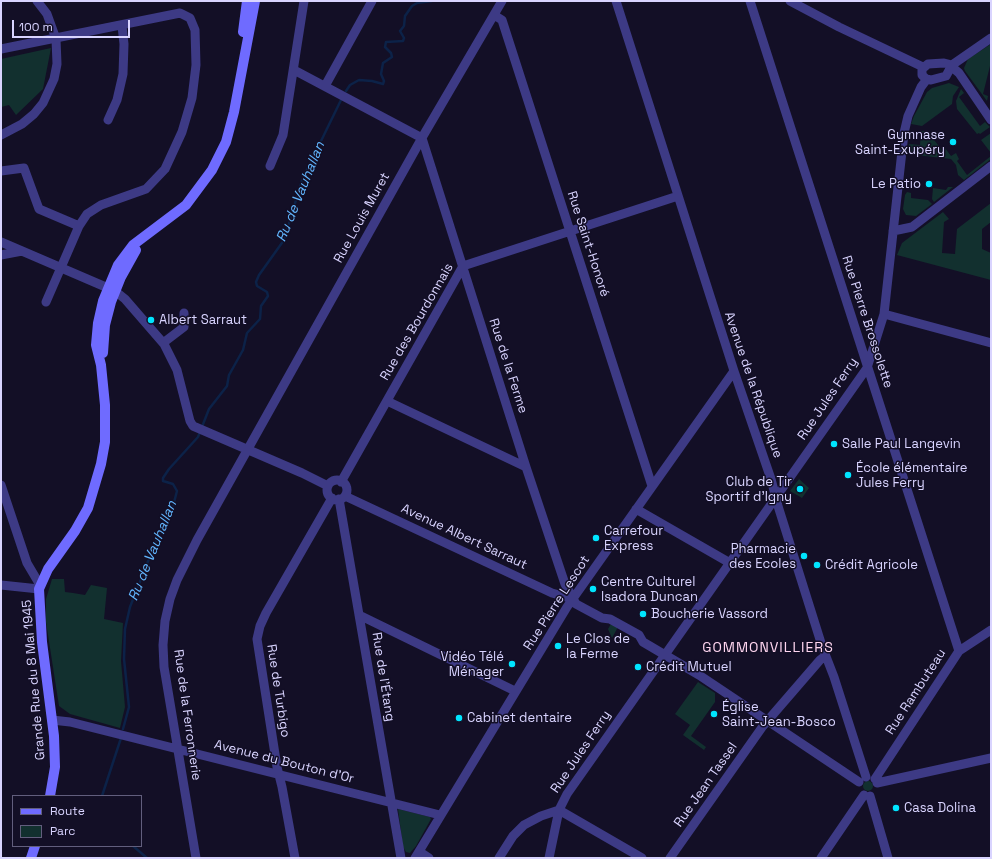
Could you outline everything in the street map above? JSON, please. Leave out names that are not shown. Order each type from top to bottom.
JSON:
[{"type":"main road","points":[[241,1],[240,27],[243,35]]},
{"type":"main road","points":[[238,89],[247,1]]},
{"type":"main road","points":[[40,587],[48,570],[75,532],[88,508],[96,485],[105,442],[105,405],[102,365],[105,325],[111,290],[149,232],[186,205],[212,170],[226,142],[256,1]]},
{"type":"main road","name":"Grande Rue du 8 Mai 1945","points":[[40,587],[42,642],[52,720],[55,767],[50,795]]},
{"type":"main road","points":[[30,858],[35,847]]},
{"type":"street","points":[[270,166],[284,134],[304,1]]},
{"type":"street","points":[[325,86],[372,1]]},
{"type":"street","name":"Rue Louis Muret","points":[[248,450],[422,138],[502,1]]},
{"type":"street","name":"Avenue de la République","points":[[616,1],[734,371],[771,479],[826,656],[869,780],[859,790],[867,795],[888,858]]},
{"type":"street","name":"Rue Pierre Brossolette","points":[[750,1],[959,651]]},
{"type":"street","points":[[790,1],[838,27],[923,67]]},
{"type":"street","points":[[1,135],[22,124],[34,114],[46,97],[54,80],[57,64],[56,39],[42,2]]},
{"type":"street","points":[[1,49],[176,14],[188,16],[193,23],[195,30],[195,81],[187,118],[165,168],[146,189],[94,208],[87,214],[80,226],[46,302]]},
{"type":"street","name":"Rue Saint-Honoré","points":[[494,15],[502,20],[652,486]]},
{"type":"street","points":[[108,120],[117,100],[123,74],[124,44],[122,26]]},
{"type":"street","points":[[946,76],[952,66],[991,38]]},
{"type":"street","points":[[923,67],[934,63],[944,63],[952,66],[959,73],[991,120]]},
{"type":"street","points":[[923,67],[922,75],[927,79],[937,79],[946,76],[961,78]]},
{"type":"street","points":[[294,70],[422,138]]},
{"type":"street","name":"Rue Jules Ferry","points":[[549,858],[559,810],[566,794],[656,671],[867,368],[884,314],[904,134],[908,116],[921,87],[927,79]]},
{"type":"street","name":"Rue de la Ferme","points":[[422,138],[526,467],[565,584],[573,599]]},
{"type":"street","points":[[893,231],[912,227],[991,166]]},
{"type":"street","points":[[1,171],[24,168],[39,209],[80,226]]},
{"type":"street","name":"Rue des Bourdonnais","points":[[341,482],[463,266],[678,196]]},
{"type":"street","points":[[1,242],[111,290],[125,299],[163,343],[177,370],[190,421],[201,431],[302,472],[328,486]]},
{"type":"street","points":[[1,255],[22,251]]},
{"type":"street","points":[[163,343],[184,327],[184,313]]},
{"type":"street","points":[[884,314],[991,343]]},
{"type":"street","name":"Rue Pierre Lescot","points":[[418,855],[440,815],[515,691],[573,599],[734,371]]},
{"type":"street","points":[[387,401],[526,467]]},
{"type":"street","name":"Rue de la Ferronnerie","points":[[196,858],[164,667],[163,645],[165,621],[170,599],[183,569],[248,450]]},
{"type":"street","points":[[336,481],[341,482],[347,488],[339,498],[328,494],[328,486],[336,481]]},
{"type":"street","points":[[1,485],[27,563],[40,587]]},
{"type":"street","name":"Avenue Albert Sarraut","points":[[339,498],[552,593],[573,599]]},
{"type":"street","name":"Rue de l'Étang","points":[[339,498],[401,858]]},
{"type":"street","name":"Rue de Turbigo","points":[[295,858],[279,774],[257,639],[260,626],[266,613],[339,498]]},
{"type":"street","points":[[636,510],[730,563]]},
{"type":"street","points":[[1,585],[40,587]]},
{"type":"street","points":[[573,599],[576,604],[602,618],[610,619],[639,635],[643,642],[666,655],[697,678],[869,780],[991,758]]},
{"type":"street","points":[[360,615],[515,691]]},
{"type":"street","name":"Rue Rambuteau","points":[[821,858],[867,795],[876,791],[869,780],[959,651],[991,630]]},
{"type":"street","name":"Rue Jean Tassel","points":[[670,858],[768,721],[820,660],[826,656]]},
{"type":"street","name":"Avenue du Bouton d'Or","points":[[52,720],[70,722],[440,815]]},
{"type":"street","points":[[499,858],[513,836],[524,825],[541,816],[559,810],[642,858]]},
{"type":"street","points":[[418,855],[429,858]]},
{"type":"green space","points":[[991,44],[991,62],[983,94],[988,96],[987,101],[964,68],[968,59]]},
{"type":"green space","points":[[51,48],[43,89],[16,115],[9,105],[1,107],[1,59]]},
{"type":"green space","points":[[949,83],[959,87],[953,96],[952,104],[922,126],[911,124],[927,92],[932,88]]},
{"type":"green space","points":[[961,89],[964,93],[959,97],[980,126],[985,122],[990,127],[980,134],[977,134],[957,109],[956,101]]},
{"type":"green space","points":[[921,131],[927,131],[942,150],[945,148],[951,156],[956,153],[959,159],[957,161],[967,175],[991,156],[991,159],[964,180],[958,175],[956,165],[951,159],[907,154],[909,144],[920,145]]},
{"type":"green space","points":[[991,133],[991,153],[981,140]]},
{"type":"green space","points":[[948,187],[953,187],[934,202],[932,199],[933,188],[946,190]]},
{"type":"green space","points":[[907,192],[911,193],[911,198],[928,200],[932,204],[916,216],[906,215],[903,209],[905,195]]},
{"type":"green space","points":[[991,203],[991,222],[982,229],[982,249],[991,253],[991,280],[897,255],[902,243],[943,212],[949,219],[944,222],[942,253],[955,254],[957,229]]},
{"type":"green space","name":"Club de Tir Sportif d'Igny","points":[[799,479],[809,488],[802,498],[790,491]]},
{"type":"green space","points":[[52,579],[64,579],[65,592],[85,595],[91,585],[107,588],[104,619],[123,623],[121,661],[125,707],[120,728],[70,714],[59,706],[46,622],[46,599]]},
{"type":"green space","points":[[611,624],[618,627],[612,638],[608,629]]},
{"type":"green space","points":[[698,682],[715,693],[715,702],[691,736],[706,747],[704,750],[683,735],[690,725],[675,714]]},
{"type":"green space","points":[[868,781],[873,786],[868,791],[863,786]]},
{"type":"green space","points":[[398,809],[430,817],[431,819],[416,846],[410,853],[406,852],[403,847]]},
{"type":"waterway","name":"Ru de Vauhallan","points":[[346,91],[350,85],[359,80],[383,84],[384,81],[381,74],[383,63],[392,57],[391,53],[385,47],[386,42],[403,41],[404,38],[400,31],[404,26],[405,16],[412,6],[417,3],[432,1]]},
{"type":"waterway","name":"Ru de Vauhallan","points":[[123,729],[129,707],[124,659],[125,629],[130,607],[158,536],[172,510],[177,491],[173,484],[163,481],[163,478],[169,469],[198,437],[209,409],[227,386],[229,375],[243,350],[247,333],[260,319],[261,306],[268,296],[267,292],[257,286],[256,282],[259,275],[284,240],[302,180],[341,100]]},
{"type":"waterway","name":"Ru de Vauhallan","points":[[102,795],[121,738]]},
{"type":"waterway","name":"Ru de Vauhallan","points":[[134,847],[147,858]]},
{"type":"place","name":"Gymnase Saint-Exupéry","points":[[953,142]]},
{"type":"place","name":"Le Patio","points":[[929,184]]},
{"type":"place","name":"Albert Sarraut","points":[[151,320]]},
{"type":"place","name":"Salle Paul Langevin","points":[[834,444]]},
{"type":"place","name":"École élémentaire Jules Ferry","points":[[848,475]]},
{"type":"place","name":"Club de Tir Sportif d'Igny","points":[[800,489]]},
{"type":"place","name":"Carrefour Express","points":[[596,538]]},
{"type":"place","name":"Pharmacie des Ecoles","points":[[804,556]]},
{"type":"place","name":"Crédit Agricole","points":[[817,565]]},
{"type":"place","name":"Centre Culturel Isadora Duncan","points":[[593,589]]},
{"type":"place","name":"Boucherie Vassord","points":[[643,614]]},
{"type":"place","name":"Le Clos de la Ferme","points":[[558,646]]},
{"type":"place","name":"Vidéo Télé Ménager","points":[[512,664]]},
{"type":"place","name":"Crédit Mutuel","points":[[638,667]]},
{"type":"place","name":"Église Saint-Jean-Bosco","points":[[714,714]]},
{"type":"place","name":"Cabinet dentaire","points":[[459,718]]},
{"type":"place","name":"Casa Dolina","points":[[896,808]]},
{"type":"district","name":"GOMMONVILLIERS","points":[[768,648]]}]
